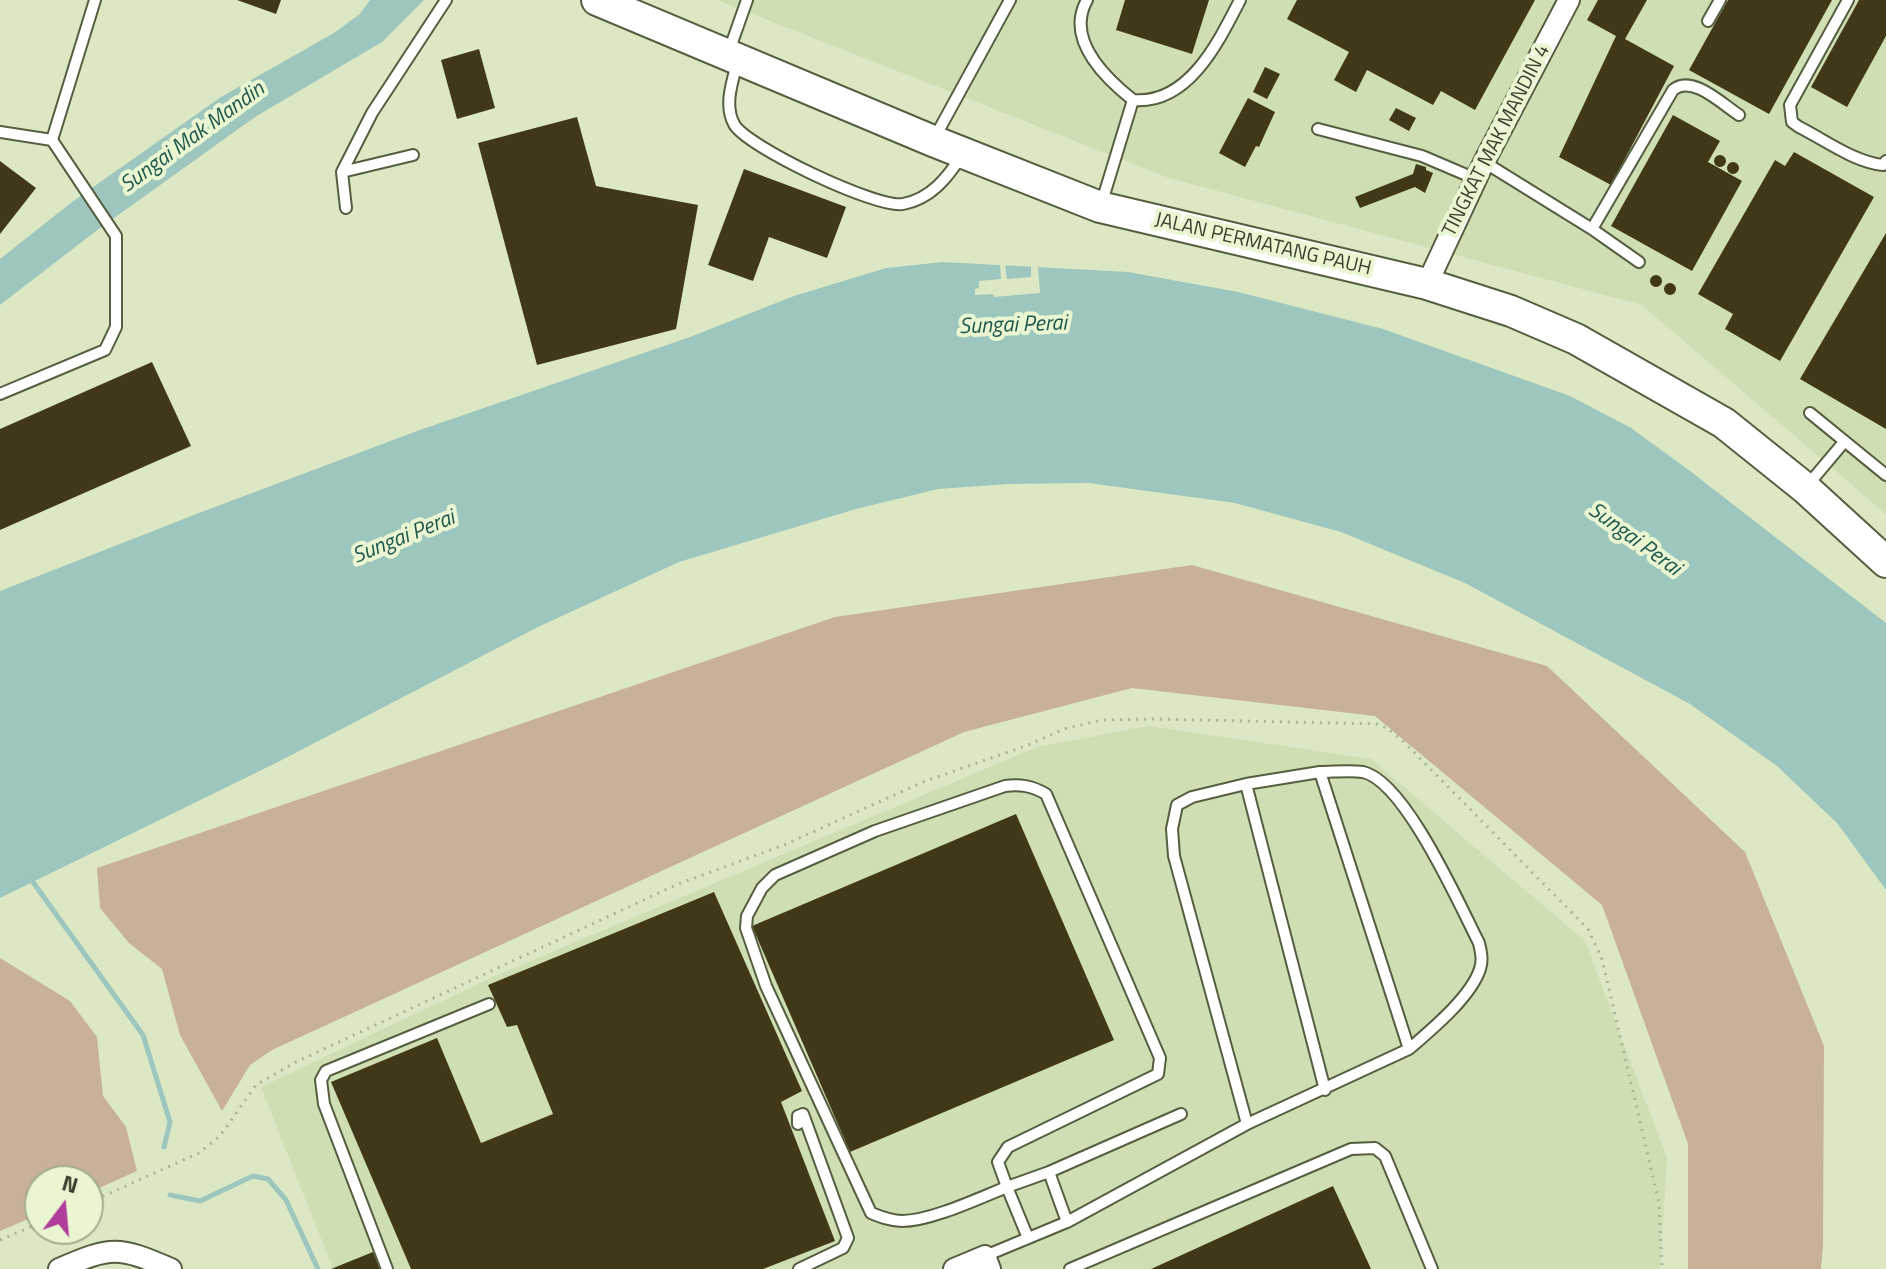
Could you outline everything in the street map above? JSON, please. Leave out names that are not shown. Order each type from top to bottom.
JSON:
[{"type":"main road","name":"JALAN PERMATANG PAUH","points":[[597,0],[933,141],[1100,207],[1427,284],[1511,311],[1576,339],[1724,423],[1805,488],[1886,562]]},
{"type":"street","name":"TINGKAT MAK MANDIN 4","points":[[1427,284],[1480,171],[1569,0]]},
{"type":"street","points":[[59,1269],[92,1255],[120,1250],[171,1269]]},
{"type":"street","points":[[954,1269],[988,1263]]},
{"type":"lane","points":[[52,140],[95,0]]},
{"type":"lane","points":[[346,208],[342,172],[372,113],[446,0]]},
{"type":"lane","points":[[747,0],[733,56],[729,104],[735,128],[755,143],[858,194],[886,204],[903,204],[940,186],[964,153]]},
{"type":"lane","points":[[933,141],[1010,0]]},
{"type":"lane","points":[[1087,0],[1081,15],[1082,39],[1104,77],[1133,100],[1149,101],[1166,96],[1183,85],[1204,60],[1240,0]]},
{"type":"lane","points":[[1708,21],[1720,0]]},
{"type":"lane","points":[[1848,0],[1795,93],[1790,114],[1792,122],[1799,127],[1857,158],[1883,165],[1886,161]]},
{"type":"lane","points":[[1592,229],[1673,90],[1680,84],[1691,84],[1739,115]]},
{"type":"lane","points":[[1100,207],[1133,100]]},
{"type":"lane","points":[[1318,129],[1480,171],[1592,229],[1639,262]]},
{"type":"lane","points":[[0,132],[52,140],[116,236],[116,327],[105,350],[0,394]]},
{"type":"lane","points":[[342,172],[413,155]]},
{"type":"lane","points":[[1810,413],[1886,475]]},
{"type":"lane","points":[[1805,488],[1844,442]]},
{"type":"lane","points":[[1320,772],[1409,1049]]},
{"type":"lane","points":[[988,1263],[1028,1238],[1067,1222],[1247,1124],[1409,1049],[1431,1031],[1472,985],[1482,958],[1479,943],[1422,832],[1390,791],[1365,772],[1320,772],[1246,784],[1192,797],[1177,805],[1172,829],[1174,856],[1247,1124]]},
{"type":"lane","points":[[1246,784],[1325,1090]]},
{"type":"lane","points":[[1028,1238],[1007,1187],[998,1162],[1008,1147],[1158,1074],[1161,1066],[1046,794],[1033,787],[1005,786],[875,831],[775,875],[753,902],[746,928],[766,986],[871,1213],[890,1220],[906,1221],[943,1211],[1007,1187],[1049,1172],[1181,1114]]},
{"type":"lane","points":[[387,1269],[324,1104],[321,1080],[326,1071],[489,1004]]},
{"type":"lane","points":[[798,1124],[798,1116],[803,1114],[848,1238],[843,1248],[799,1269]]},
{"type":"lane","points":[[1070,1269],[1351,1149],[1375,1148],[1385,1156],[1432,1269]]},
{"type":"lane","points":[[1049,1172],[1067,1222]]},
{"type":"path","points":[[104,1196],[199,1153],[220,1136],[256,1085],[296,1062],[678,884],[784,845],[923,782],[1064,729],[1102,720],[1155,719],[1377,724],[1402,740],[1588,929],[1602,959],[1659,1203],[1662,1269]]},
{"type":"path","points":[[0,1240],[24,1230]]},
{"type":"shaded area","points":[[717,0],[1886,0],[1886,514],[1642,305],[1169,178]]},
{"type":"shaded area","points":[[1192,565],[1547,666],[1745,852],[1824,1046],[1821,1269],[1688,1269],[1688,1144],[1602,905],[1375,716],[1132,688],[964,732],[272,1050],[250,1065],[222,1111],[180,1035],[162,969],[129,943],[100,908],[97,868],[835,617]]},
{"type":"shaded area","points":[[1149,726],[1371,759],[1585,941],[1667,1158],[1660,1269],[333,1269],[261,1087],[495,976],[1037,747]]},
{"type":"shaded area","points":[[0,958],[70,1001],[97,1037],[103,1096],[126,1127],[137,1171],[104,1186],[104,1165],[24,1165],[24,1221],[0,1231]]},
{"type":"water","name":"Sungai Mak Mandin","points":[[370,0],[424,0],[382,42],[255,117],[96,231],[0,305],[0,259],[72,202],[221,97],[334,33],[360,14]]},
{"type":"water","name":"Sungai Perai","points":[[943,262],[1128,272],[1238,292],[1383,329],[1570,396],[1631,428],[1886,623],[1886,890],[1837,823],[1777,766],[1690,704],[1465,583],[1341,532],[1235,503],[1089,483],[938,489],[856,509],[679,562],[538,627],[276,763],[0,898],[0,591],[417,431],[690,337],[794,296],[886,268]]},
{"type":"pier","points":[[1000,265],[1005,265],[1007,279],[1031,277],[1031,266],[1038,266],[1040,293],[994,297],[993,294],[975,295],[979,281],[1001,279]]},
{"type":"building","points":[[237,0],[281,0],[276,14]]},
{"type":"building","points":[[1125,0],[1209,0],[1192,54],[1116,30]]},
{"type":"building","points":[[1297,0],[1535,0],[1475,110],[1441,91],[1433,105],[1367,70],[1356,92],[1334,80],[1349,52],[1287,19]]},
{"type":"building","points":[[1598,0],[1647,0],[1625,39],[1674,66],[1611,185],[1559,157],[1616,36],[1587,20]]},
{"type":"building","points":[[1728,0],[1832,0],[1769,114],[1689,70]]},
{"type":"building","points":[[1859,0],[1886,0],[1886,36],[1847,107],[1811,87]]},
{"type":"building","points":[[479,49],[495,108],[457,119],[441,60]]},
{"type":"building","points":[[1265,67],[1280,74],[1267,99],[1253,92]]},
{"type":"building","points":[[1248,98],[1275,112],[1259,147],[1256,146],[1245,167],[1219,153]]},
{"type":"building","points":[[1396,108],[1416,118],[1409,131],[1389,120]]},
{"type":"building","points":[[1673,115],[1720,141],[1708,162],[1742,181],[1692,271],[1611,226]]},
{"type":"building","points":[[577,117],[596,186],[698,205],[676,329],[537,365],[478,143]]},
{"type":"building","points":[[1794,152],[1874,197],[1780,361],[1725,329],[1733,314],[1698,294],[1775,160],[1785,166]]},
{"type":"building","points":[[1720,155],[1726,161],[1720,167],[1714,161]]},
{"type":"building","points":[[0,161],[36,188],[0,234]]},
{"type":"building","points":[[1733,162],[1739,168],[1733,174],[1727,168]]},
{"type":"building","points":[[1416,164],[1433,173],[1425,193],[1415,187],[1360,208],[1355,197],[1413,174]]},
{"type":"building","points":[[744,169],[846,207],[827,258],[769,237],[753,281],[708,265]]},
{"type":"building","points":[[1886,233],[1886,429],[1800,379]]},
{"type":"building","points":[[1656,275],[1662,281],[1656,287],[1650,281]]},
{"type":"building","points":[[1670,283],[1676,289],[1670,295],[1664,289]]},
{"type":"building","points":[[152,362],[191,446],[0,530],[0,429]]},
{"type":"building","points":[[1016,814],[1114,1040],[850,1152],[752,926]]},
{"type":"building","points":[[714,892],[802,1091],[781,1102],[835,1241],[763,1269],[411,1269],[331,1082],[437,1038],[481,1143],[553,1114],[517,1025],[507,1027],[488,985]]},
{"type":"building","points":[[1333,1186],[1371,1269],[1151,1269]]},
{"type":"building","points":[[373,1252],[380,1269],[331,1269]]},
{"type":"waterway","points":[[30,878],[143,1035],[170,1122],[164,1147]]},
{"type":"waterway","points":[[170,1195],[200,1201],[253,1176],[268,1179],[286,1200],[318,1269]]}]
